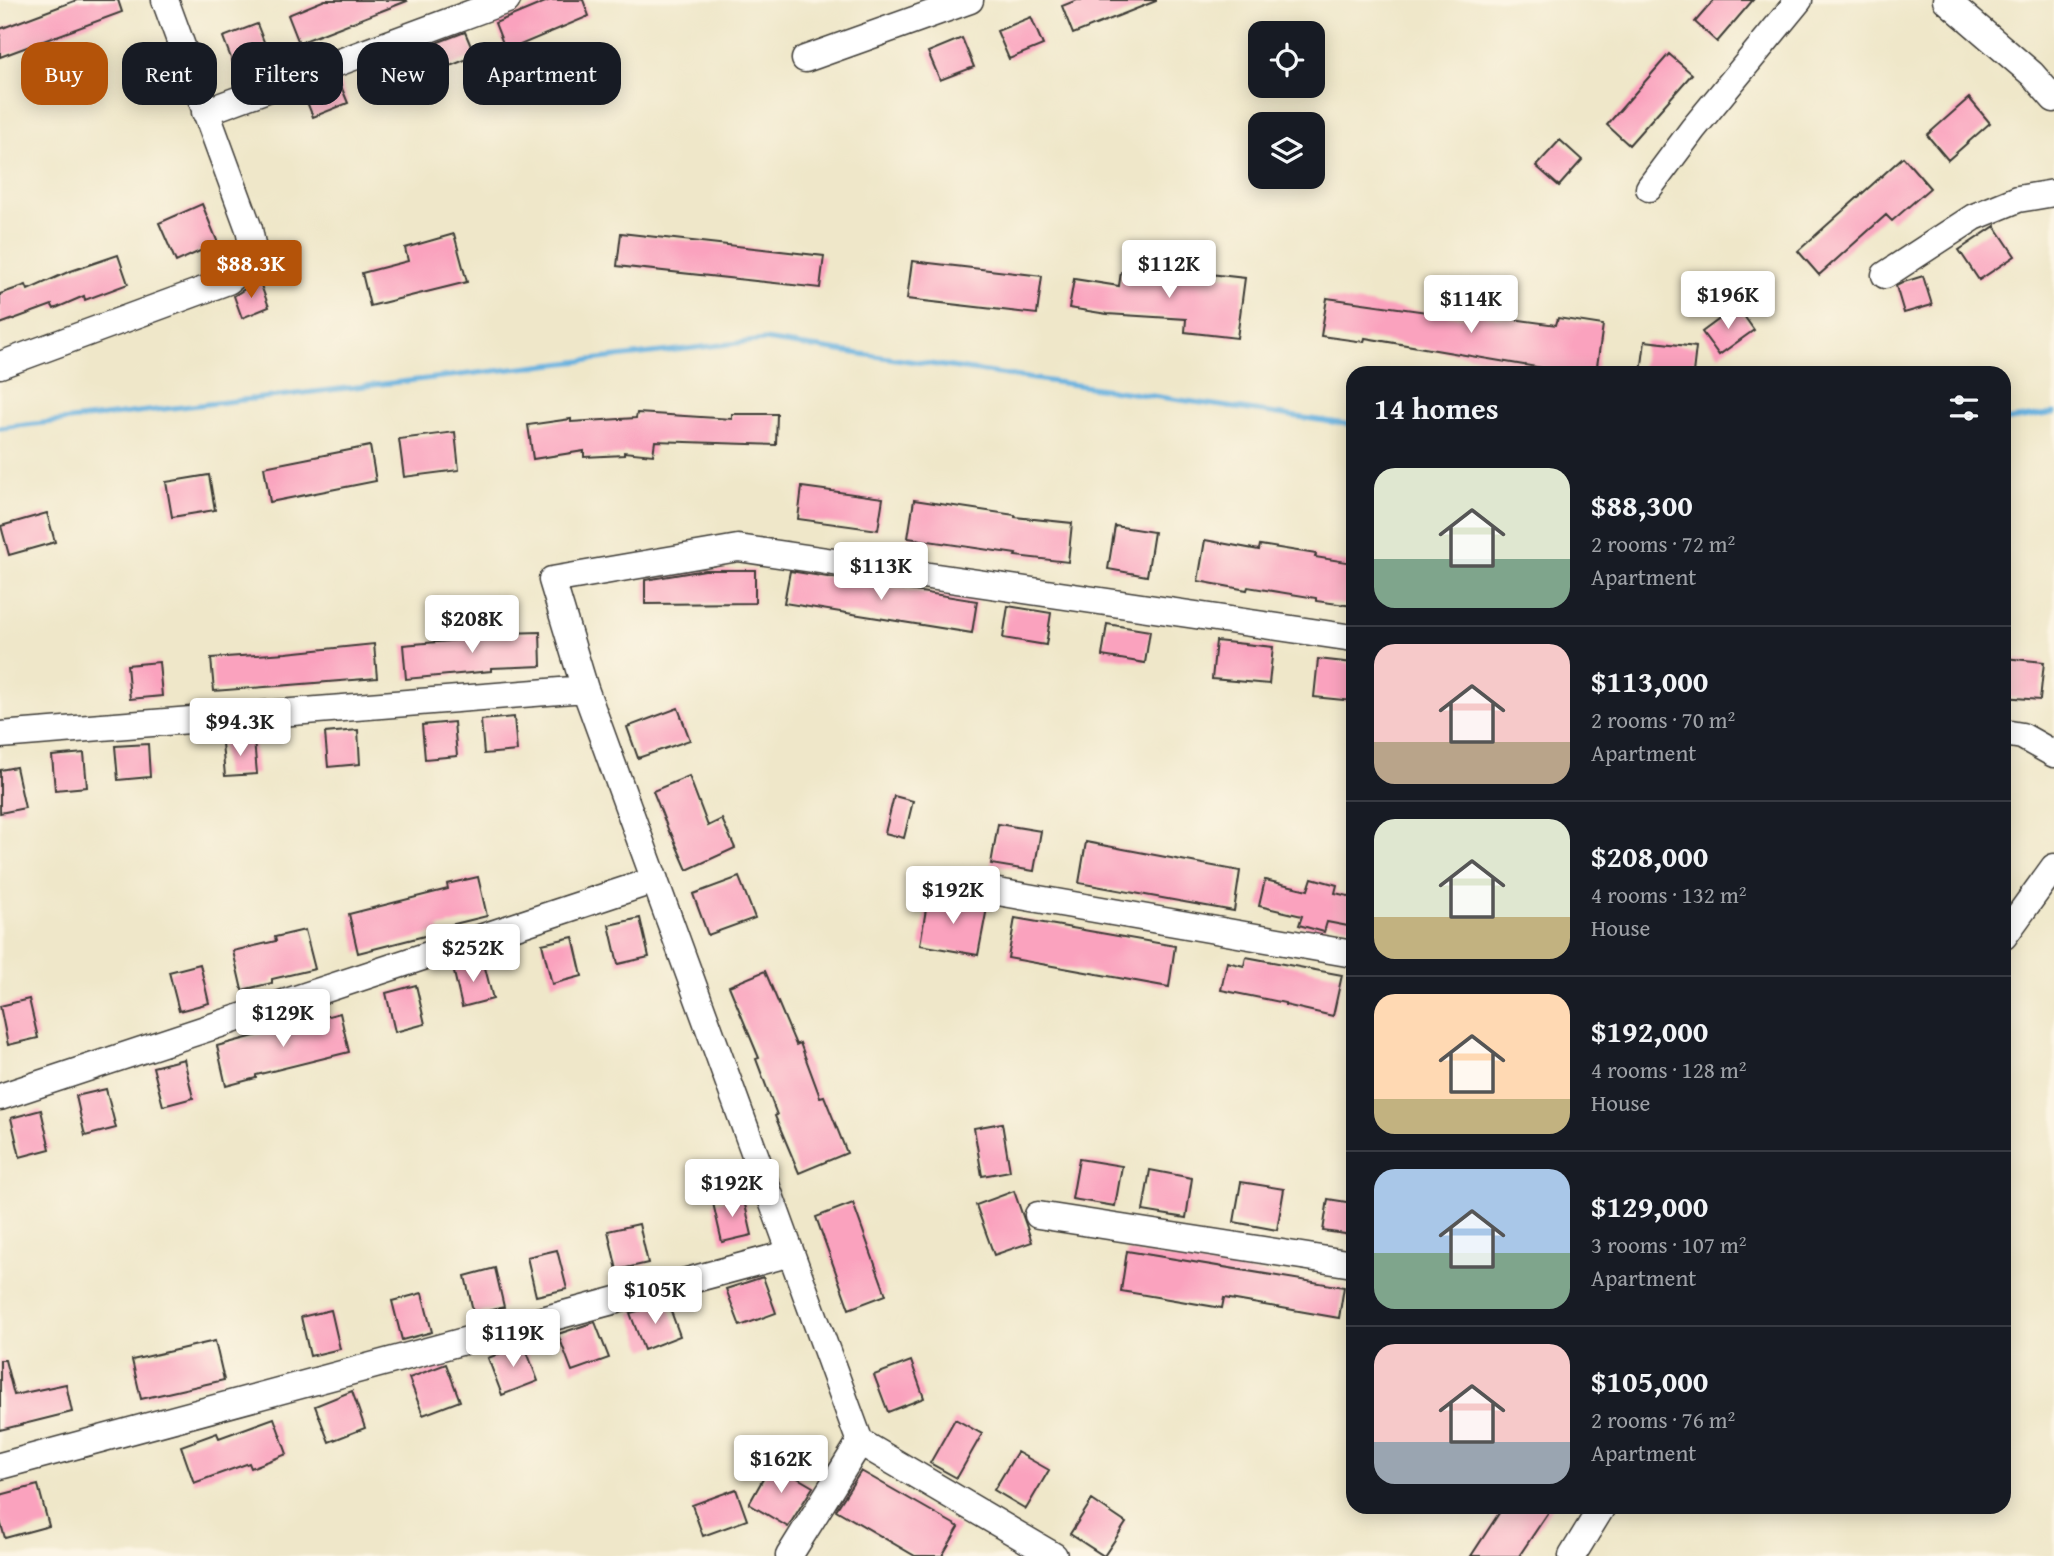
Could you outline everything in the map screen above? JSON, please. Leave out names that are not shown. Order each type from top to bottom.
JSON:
[{"type":"street","points":[[0,365],[228,281],[255,260],[249,229],[164,0]]},
{"type":"street","points":[[205,113],[508,0]]},
{"type":"street","points":[[805,59],[970,0]]},
{"type":"street","points":[[1649,188],[1693,129],[1799,0]]},
{"type":"street","points":[[1945,0],[2032,74],[2054,99]]},
{"type":"street","points":[[1885,275],[1973,217],[2018,199],[2054,193]]},
{"type":"street","points":[[1054,1556],[860,1442],[585,689],[552,580],[738,548],[1346,637]]},
{"type":"street","points":[[0,735],[585,689]]},
{"type":"street","points":[[2011,734],[2022,736],[2054,754]]},
{"type":"street","points":[[2011,926],[2054,867]]},
{"type":"street","points":[[0,1097],[655,880]]},
{"type":"street","points":[[975,888],[1346,953]]},
{"type":"street","points":[[1038,1215],[1346,1263]]},
{"type":"street","points":[[0,1466],[790,1253]]},
{"type":"street","points":[[789,1556],[860,1442]]},
{"type":"street","points":[[1572,1556],[1598,1514]]},
{"type":"building","points":[[77,0],[118,0],[122,12],[41,42],[21,42],[21,49],[0,57],[0,29]]},
{"type":"building","points":[[325,0],[407,1],[302,42],[299,42],[288,15]]},
{"type":"building","points":[[550,0],[583,0],[589,16],[527,42],[502,42],[495,23]]},
{"type":"building","points":[[1077,0],[1156,1],[1073,34],[1062,6]]},
{"type":"building","points":[[1714,0],[1753,0],[1717,42],[1695,22]]},
{"type":"building","points":[[1031,17],[1043,45],[1009,59],[997,31]]},
{"type":"building","points":[[257,24],[264,42],[231,42],[231,58],[223,37]]},
{"type":"building","points":[[465,32],[469,42],[463,42],[463,61],[449,66],[449,42],[439,42]]},
{"type":"building","points":[[962,38],[974,67],[940,80],[928,52]]},
{"type":"building","points":[[1669,54],[1692,74],[1629,145],[1607,125]]},
{"type":"building","points":[[343,91],[348,103],[343,105]]},
{"type":"building","points":[[1969,98],[1990,123],[1948,160],[1927,135]]},
{"type":"building","points":[[308,105],[343,105],[313,117]]},
{"type":"building","points":[[1560,140],[1582,160],[1559,186],[1536,166]]},
{"type":"building","points":[[1903,157],[1930,188],[1892,221],[1886,215],[1819,275],[1798,251]]},
{"type":"building","points":[[202,204],[218,243],[176,262],[159,223]]},
{"type":"building","points":[[1995,226],[2015,256],[1979,280],[1959,250]]},
{"type":"building","points":[[621,233],[824,256],[820,288],[617,266]]},
{"type":"building","points":[[454,234],[467,282],[370,306],[362,273],[408,261],[405,248]]},
{"type":"building","points":[[118,255],[128,284],[85,300],[84,296],[54,309],[52,305],[0,324],[0,294],[26,285],[28,290],[68,272]]},
{"type":"building","points":[[912,261],[1042,276],[1037,314],[907,299]]},
{"type":"building","points":[[1121,272],[1191,278],[1192,272],[1245,278],[1237,338],[1185,332],[1186,319],[1107,314],[1069,308],[1074,279],[1119,286]]},
{"type":"building","points":[[1923,276],[1932,305],[1904,313],[1896,286]]},
{"type":"building","points":[[259,280],[269,307],[242,318],[234,296]]},
{"type":"building","points":[[1327,298],[1469,318],[1470,313],[1556,325],[1558,318],[1603,325],[1597,366],[1530,366],[1365,338],[1364,342],[1321,336]]},
{"type":"building","points":[[1737,306],[1754,330],[1719,355],[1702,332]]},
{"type":"building","points":[[1645,341],[1696,347],[1694,366],[1642,366]]},
{"type":"building","points":[[637,413],[732,419],[732,414],[777,414],[776,445],[655,441],[653,455],[624,452],[624,455],[584,457],[584,451],[533,459],[528,425],[571,419],[571,422],[636,418]]},
{"type":"building","points":[[455,432],[459,470],[404,477],[399,439]]},
{"type":"building","points":[[370,446],[376,481],[270,502],[264,467]]},
{"type":"building","points":[[209,475],[215,510],[172,517],[166,482]]},
{"type":"building","points":[[802,487],[883,498],[878,530],[798,519]]},
{"type":"building","points":[[914,500],[1015,517],[1072,523],[1068,562],[908,538]]},
{"type":"building","points":[[47,513],[55,542],[9,555],[1,526]]},
{"type":"building","points":[[1115,526],[1154,532],[1147,576],[1108,569]]},
{"type":"building","points":[[1205,540],[1259,550],[1260,545],[1316,554],[1315,557],[1346,562],[1346,605],[1316,601],[1316,598],[1198,581]]},
{"type":"building","points":[[705,570],[755,570],[755,603],[645,604],[645,580]]},
{"type":"building","points":[[790,571],[977,601],[972,633],[784,603]]},
{"type":"building","points":[[1008,606],[1051,613],[1046,645],[1003,638]]},
{"type":"building","points":[[1107,624],[1150,631],[1145,663],[1102,656]]},
{"type":"building","points":[[540,632],[541,666],[491,668],[491,671],[406,679],[403,645],[505,636],[505,633]]},
{"type":"building","points":[[1216,641],[1273,647],[1269,684],[1212,679]]},
{"type":"building","points":[[374,644],[377,678],[214,691],[211,658]]},
{"type":"building","points":[[1318,659],[1346,662],[1346,700],[1314,697]]},
{"type":"building","points":[[2011,659],[2044,662],[2040,700],[2011,698]]},
{"type":"building","points":[[159,662],[162,696],[130,699],[127,665]]},
{"type":"building","points":[[678,708],[690,740],[638,758],[627,727]]},
{"type":"building","points":[[514,717],[517,751],[484,754],[481,720]]},
{"type":"building","points":[[454,722],[457,756],[425,759],[422,725]]},
{"type":"building","points":[[358,730],[360,764],[328,767],[325,733]]},
{"type":"building","points":[[254,740],[257,774],[225,776],[222,743]]},
{"type":"building","points":[[148,744],[150,777],[118,780],[115,746]]},
{"type":"building","points":[[84,753],[87,787],[55,790],[52,756]]},
{"type":"building","points":[[16,767],[25,808],[0,813],[0,770]]},
{"type":"building","points":[[689,776],[708,826],[722,819],[735,848],[687,870],[653,791]]},
{"type":"building","points":[[894,796],[913,801],[904,838],[885,833]]},
{"type":"building","points":[[998,824],[1041,831],[1034,871],[991,864]]},
{"type":"building","points":[[1086,842],[1240,871],[1234,911],[1079,883]]},
{"type":"building","points":[[478,877],[487,916],[438,928],[440,932],[358,953],[349,914],[448,889],[447,884]]},
{"type":"building","points":[[739,877],[755,918],[708,935],[693,894]]},
{"type":"building","points":[[1312,878],[1337,885],[1335,893],[1346,895],[1346,926],[1327,922],[1324,932],[1299,925],[1302,916],[1259,906],[1265,880],[1308,890]]},
{"type":"building","points":[[928,897],[987,908],[978,955],[920,945]]},
{"type":"building","points":[[640,918],[649,957],[618,964],[609,925]]},
{"type":"building","points":[[1015,918],[1175,946],[1169,987],[1008,958]]},
{"type":"building","points":[[305,930],[315,969],[272,979],[272,983],[242,990],[233,951],[276,941],[275,937]]},
{"type":"building","points":[[573,937],[582,976],[552,984],[542,944]]},
{"type":"building","points":[[1246,957],[1342,975],[1333,1016],[1221,990],[1227,962],[1244,966]]},
{"type":"building","points":[[483,960],[493,999],[462,1007],[453,968]]},
{"type":"building","points":[[200,964],[209,1003],[179,1011],[169,972]]},
{"type":"building","points":[[765,971],[796,1045],[800,1043],[820,1097],[824,1096],[847,1153],[799,1173],[775,1116],[777,1115],[756,1059],[759,1058],[729,986]]},
{"type":"building","points":[[416,985],[425,1024],[395,1032],[386,993]]},
{"type":"building","points":[[29,999],[38,1038],[8,1045],[0,1006]]},
{"type":"building","points":[[340,1013],[349,1052],[256,1075],[256,1078],[226,1086],[217,1046]]},
{"type":"building","points":[[184,1059],[193,1098],[163,1106],[153,1067]]},
{"type":"building","points":[[106,1089],[116,1128],[85,1136],[76,1096]]},
{"type":"building","points":[[41,1110],[50,1149],[20,1157],[11,1118]]},
{"type":"building","points":[[1002,1123],[1010,1171],[982,1176],[974,1128]]},
{"type":"building","points":[[1079,1159],[1122,1166],[1115,1206],[1072,1199]]},
{"type":"building","points":[[1150,1170],[1192,1178],[1186,1218],[1143,1211]]},
{"type":"building","points":[[1241,1182],[1284,1189],[1277,1230],[1234,1222]]},
{"type":"building","points":[[1014,1191],[1032,1242],[994,1255],[976,1205]]},
{"type":"building","points":[[743,1196],[752,1235],[722,1242],[713,1203]]},
{"type":"building","points":[[1328,1199],[1346,1202],[1346,1234],[1323,1231]]},
{"type":"building","points":[[853,1203],[886,1295],[849,1309],[816,1217]]},
{"type":"building","points":[[639,1224],[648,1263],[617,1270],[608,1231]]},
{"type":"building","points":[[557,1250],[567,1289],[536,1296],[527,1257]]},
{"type":"building","points":[[1127,1251],[1344,1287],[1339,1318],[1224,1298],[1222,1308],[1121,1291]]},
{"type":"building","points":[[495,1268],[504,1307],[474,1315],[465,1276]]},
{"type":"building","points":[[763,1277],[776,1313],[740,1326],[726,1289]]},
{"type":"building","points":[[422,1293],[432,1332],[402,1340],[392,1301]]},
{"type":"building","points":[[668,1303],[680,1336],[644,1350],[630,1313]]},
{"type":"building","points":[[331,1310],[340,1349],[310,1356],[301,1317]]},
{"type":"building","points":[[595,1322],[609,1358],[572,1371],[558,1334]]},
{"type":"building","points":[[215,1341],[224,1380],[141,1399],[132,1360]]},
{"type":"building","points":[[524,1344],[538,1381],[502,1395],[488,1358]]},
{"type":"building","points":[[0,1360],[5,1360],[14,1395],[66,1384],[72,1412],[0,1430]]},
{"type":"building","points":[[911,1361],[924,1398],[888,1412],[874,1375]]},
{"type":"building","points":[[446,1364],[460,1401],[423,1415],[409,1378]]},
{"type":"building","points":[[352,1391],[365,1428],[329,1442],[315,1406]]},
{"type":"building","points":[[274,1418],[287,1454],[251,1468],[249,1463],[194,1483],[181,1446],[217,1433],[219,1438]]},
{"type":"building","points":[[955,1419],[982,1434],[957,1478],[930,1463]]},
{"type":"building","points":[[1017,1452],[1049,1470],[1026,1509],[994,1490]]},
{"type":"building","points":[[772,1463],[813,1487],[788,1527],[749,1504]]},
{"type":"building","points":[[861,1471],[959,1527],[942,1556],[915,1556],[836,1510]]},
{"type":"building","points":[[38,1485],[49,1526],[5,1538],[0,1521],[0,1495]]},
{"type":"building","points":[[736,1489],[747,1520],[703,1536],[692,1505]]},
{"type":"building","points":[[1092,1500],[1126,1523],[1104,1556],[1070,1534]]},
{"type":"building","points":[[1498,1514],[1547,1514],[1519,1556],[1471,1556]]},
{"type":"waterway","points":[[0,428],[764,340],[1346,424]]},
{"type":"waterway","points":[[2011,420],[2054,413]]}]
